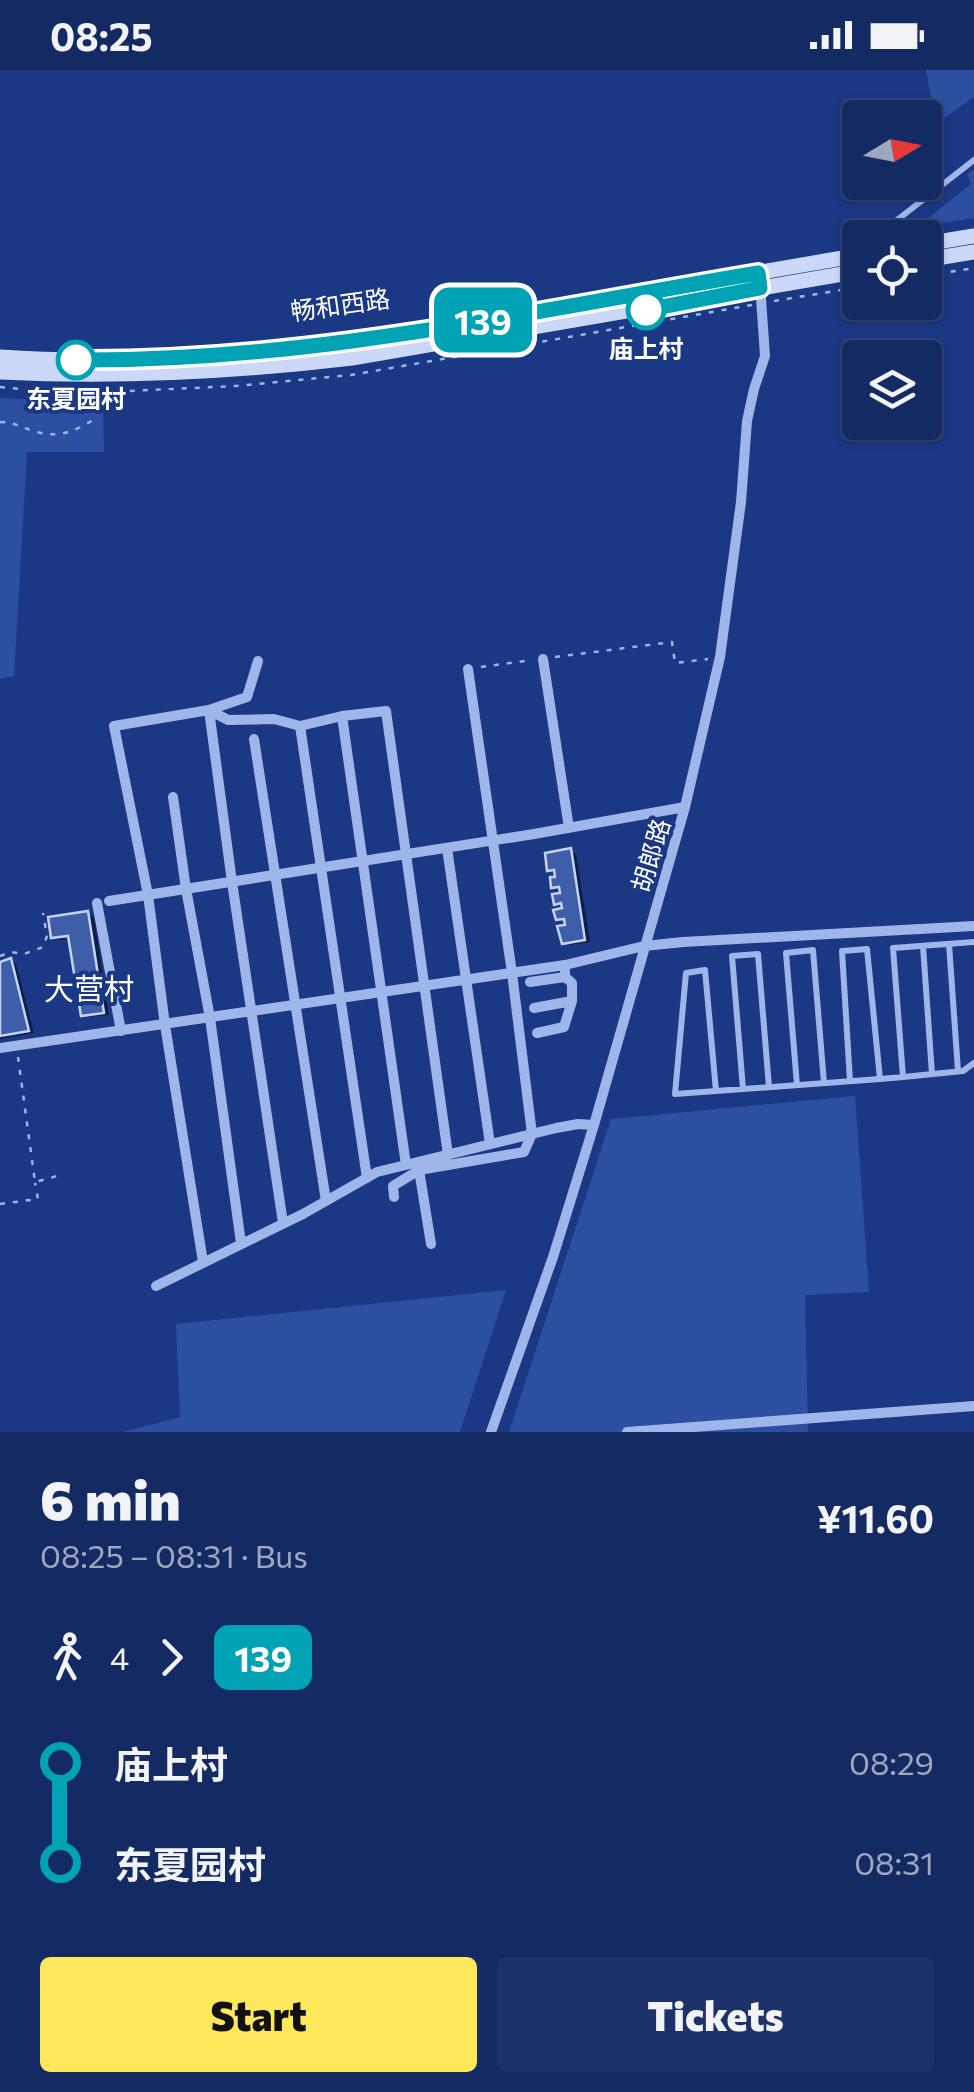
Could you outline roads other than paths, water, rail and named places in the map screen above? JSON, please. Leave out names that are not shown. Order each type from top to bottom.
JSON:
[{"type":"main road","points":[[942,241],[974,236]]},
{"type":"main road","points":[[942,257],[974,252]]},
{"type":"main road","name":"畅和西路","points":[[0,372],[128,375],[333,361],[646,310],[842,260]]},
{"type":"main road","name":"畅和西路","points":[[0,357],[122,360],[228,356],[759,280],[842,273]]},
{"type":"street","name":"胡郎路","points":[[491,1432],[553,1257],[594,1124],[685,807],[720,658],[734,562],[747,421],[765,356],[759,280]]},
{"type":"street","points":[[544,659],[569,828]]},
{"type":"street","points":[[203,1262],[148,895],[114,726],[209,710],[246,697],[258,661]]},
{"type":"street","points":[[394,1197],[393,1186],[419,1170],[524,1152],[532,1134],[468,669]]},
{"type":"street","points":[[209,710],[228,720],[274,719],[300,726],[342,716],[386,712],[448,1154]]},
{"type":"street","points":[[209,710],[283,1223]]},
{"type":"street","points":[[342,716],[406,1165]]},
{"type":"street","points":[[300,726],[367,1178]]},
{"type":"street","points":[[254,739],[326,1201]]},
{"type":"street","points":[[172,796],[210,1018],[241,1243]]},
{"type":"street","points":[[121,1031],[103,902],[685,807]]},
{"type":"street","points":[[447,848],[490,1144]]},
{"type":"street","points":[[530,982],[644,946],[974,926]]},
{"type":"street","points":[[0,1048],[512,973],[565,971]]},
{"type":"street","points":[[537,1033],[564,1027],[572,1001],[572,983],[565,971]]},
{"type":"street","points":[[534,1008],[572,1001]]},
{"type":"street","points":[[156,1286],[377,1172],[532,1134],[594,1124]]},
{"type":"street","points":[[419,1170],[431,1244]]},
{"type":"street","points":[[627,1432],[974,1406]]},
{"type":"lane","points":[[897,220],[974,160]]},
{"type":"lane","points":[[902,1077],[893,948],[974,942]]},
{"type":"lane","points":[[949,944],[958,1071]]},
{"type":"lane","points":[[923,946],[932,1074]]},
{"type":"lane","points":[[797,1085],[786,952],[813,950],[824,1082]]},
{"type":"lane","points":[[850,1080],[842,951],[867,950],[880,1078]]},
{"type":"lane","points":[[743,1089],[732,956],[758,954],[769,1087]]},
{"type":"lane","points":[[716,1091],[706,970],[686,973],[675,1094],[716,1091],[743,1089],[769,1087],[797,1085],[850,1080],[902,1077],[932,1074],[958,1071],[974,1063]]},
{"type":"place","name":"庙上村","points":[[646,310]]},
{"type":"place","name":"东夏园村","points":[[76,360]]},
{"type":"district","name":"大营村","points":[[89,987]]}]
